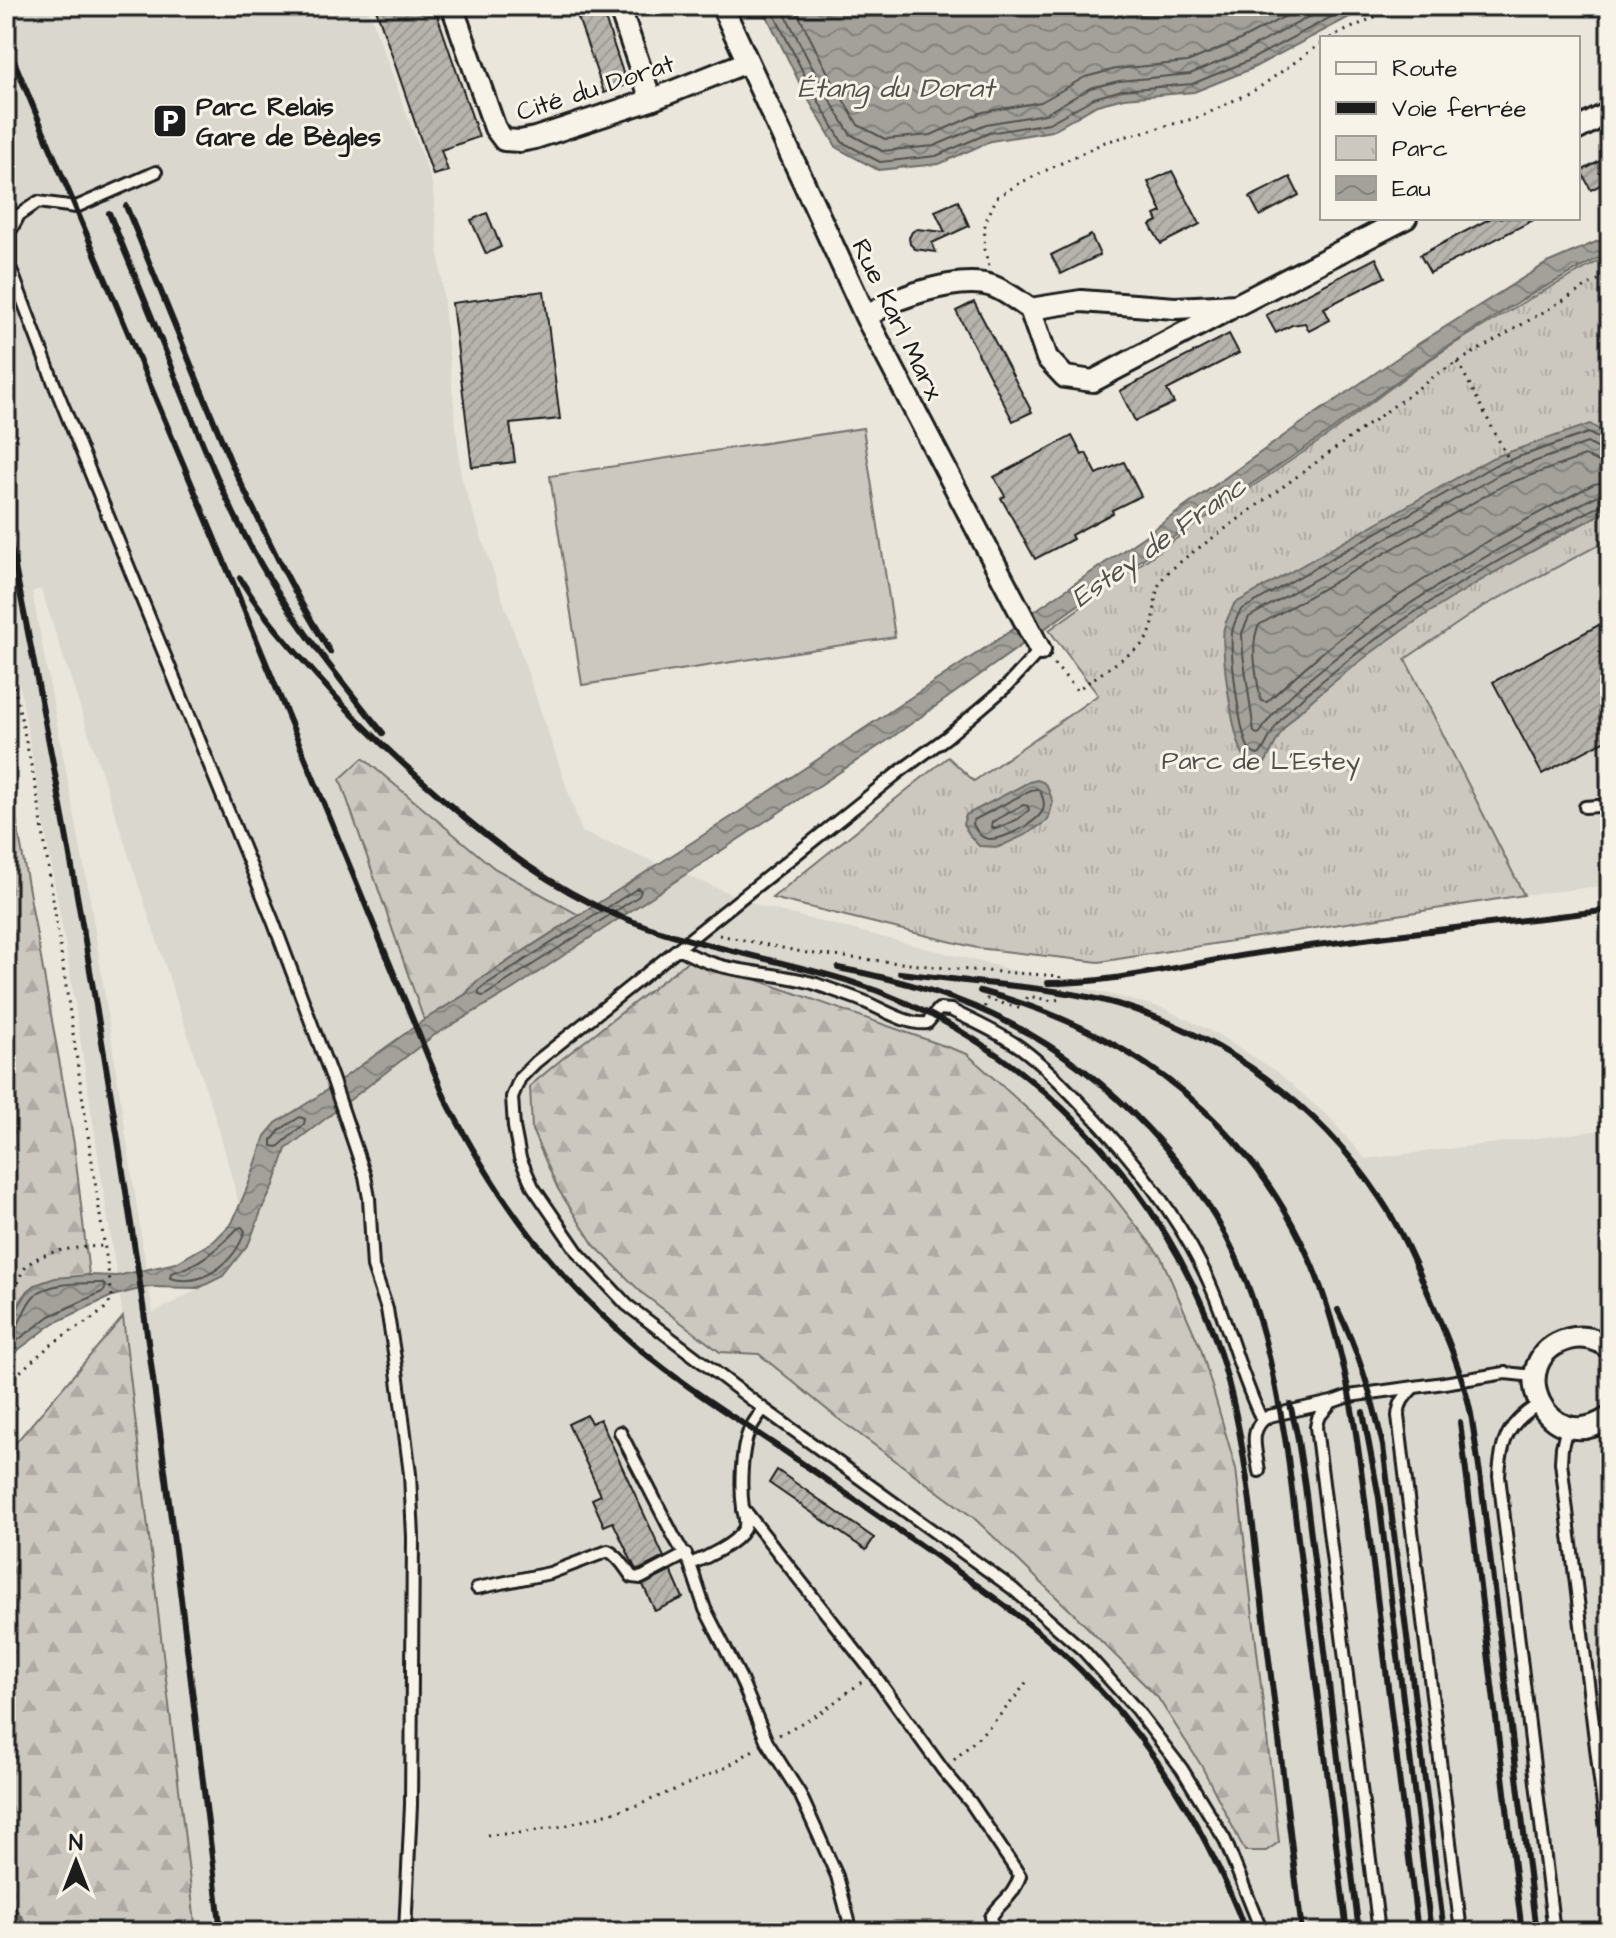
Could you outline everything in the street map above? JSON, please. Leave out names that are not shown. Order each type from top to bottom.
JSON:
[{"type":"street","name":"Cité du Dorat","points":[[452,6],[495,128],[504,140],[535,138],[651,100],[747,62]]},
{"type":"street","name":"Rue Karl Marx","points":[[722,6],[866,317],[1038,643]]},
{"type":"street","points":[[627,8],[651,100]]},
{"type":"street","points":[[1580,128],[1610,112]]},
{"type":"street","points":[[866,317],[902,297],[971,283],[988,285],[1030,309],[1047,358],[1065,377],[1093,381],[1402,220]]},
{"type":"street","points":[[1030,309],[1081,301],[1175,308],[1237,305]]},
{"type":"street","points":[[1610,1349],[1589,1338],[1574,1337],[1548,1350],[1534,1376],[1534,1390],[1539,1404],[1555,1422],[1581,1429],[1595,1426],[1610,1417]]},
{"type":"lane","points":[[156,172],[76,207],[38,202],[19,215],[10,232],[10,267],[55,386],[273,921],[365,1176],[373,1267],[387,1309],[410,1474],[413,1537],[412,1748],[405,1932]]},
{"type":"lane","points":[[1038,643],[1007,686],[947,737],[536,1062],[520,1078],[512,1097],[514,1127],[520,1158],[533,1187],[579,1254],[627,1305],[764,1409],[1012,1588],[1083,1650],[1136,1709],[1182,1769],[1225,1840],[1262,1932]]},
{"type":"lane","points":[[1585,807],[1610,805]]},
{"type":"lane","points":[[679,948],[709,963],[814,984],[914,1023],[927,1023],[935,1012],[945,1008],[1020,1047],[1057,1079],[1111,1135],[1161,1197],[1202,1266],[1262,1420]]},
{"type":"lane","points":[[1259,1471],[1255,1430],[1262,1420],[1273,1414],[1349,1396],[1505,1373],[1534,1376]]},
{"type":"lane","points":[[1413,1388],[1404,1396],[1398,1416],[1461,1932]]},
{"type":"lane","points":[[1332,1402],[1318,1418],[1316,1427],[1379,1932]]},
{"type":"lane","points":[[1539,1404],[1522,1414],[1509,1428],[1500,1454],[1499,1476],[1554,1932]]},
{"type":"lane","points":[[477,1588],[550,1573],[608,1551],[632,1577],[641,1578],[688,1559],[713,1555],[745,1527],[742,1478],[747,1439],[754,1421],[764,1409]]},
{"type":"lane","points":[[1567,1427],[1561,1462],[1610,1862]]},
{"type":"lane","points":[[620,1432],[688,1559],[705,1609],[740,1677],[767,1742],[800,1794],[837,1876],[852,1932]]},
{"type":"lane","points":[[743,1508],[971,1803],[1020,1876],[1013,1893],[992,1913],[995,1932]]},
{"type":"path","points":[[1334,36],[1398,6]]},
{"type":"path","points":[[988,285],[991,271],[984,249],[985,223],[997,197],[1105,142],[1200,117],[1257,89],[1320,44]]},
{"type":"path","points":[[1038,643],[1077,690],[1146,641],[1155,614],[1157,589],[1163,577],[1185,558],[1439,373],[1610,273]]},
{"type":"path","points":[[1458,362],[1510,462]]},
{"type":"path","points":[[6,647],[38,798],[112,1296],[111,1302],[96,1316],[61,1337],[6,1385]]},
{"type":"path","points":[[701,930],[807,953],[956,969],[1060,976],[1059,999],[1053,1001],[1028,996],[1022,1009],[987,999],[977,1023]]},
{"type":"path","points":[[6,1313],[28,1265],[57,1250],[104,1246]]},
{"type":"path","points":[[487,1835],[564,1826],[641,1804],[723,1769],[820,1713],[873,1673]]},
{"type":"path","points":[[943,1770],[996,1722],[1027,1681]]},
{"type":"shaded area","points":[[6,6],[367,6],[432,183],[461,477],[582,832],[763,907],[1163,1008],[1215,1033],[1276,1071],[1330,1118],[1365,1159],[1610,1129],[1610,1932],[196,1932],[123,1317],[68,960],[6,622]],"holes":[[[41,589],[218,1126],[249,1242],[223,1276],[153,1313],[89,892],[32,592]],[[363,758],[494,868],[578,916],[476,982]],[[693,957],[966,1054],[1201,1765],[1158,1698],[974,1518],[836,1417],[759,1353],[720,1352],[642,1293],[594,1245]]]},
{"type":"shaded area","points":[[1610,539],[1610,885],[1524,895],[1405,659],[1482,607]]},
{"type":"green space","name":"Parc de L'Estey","points":[[1610,255],[1610,539],[1482,607],[1405,659],[1524,895],[1099,962],[977,948],[772,898],[948,757],[974,781],[1098,695],[1049,630],[1191,528],[1330,434],[1413,371],[1527,300]]},
{"type":"green space","points":[[863,428],[895,637],[582,685],[550,476]]},
{"type":"green space","points":[[363,758],[494,868],[579,915],[424,1020],[340,779]]},
{"type":"green space","points":[[6,762],[74,1144],[89,1275],[28,1291],[6,1320],[6,994],[15,991],[6,967]]},
{"type":"green space","points":[[693,957],[967,1054],[1087,1163],[1161,1257],[1201,1349],[1236,1469],[1279,1842],[1266,1851],[1245,1851],[1201,1765],[1158,1698],[974,1518],[836,1417],[759,1354],[720,1352],[642,1293],[594,1245],[558,1189],[532,1130],[530,1086]]},
{"type":"green space","points":[[123,1317],[196,1932],[6,1932],[6,1454]]},
{"type":"water","name":"Étang du Dorat","points":[[762,6],[1370,6],[1251,69],[1194,92],[1124,98],[1097,105],[1052,131],[991,141],[939,164],[878,170],[837,148],[804,92]]},
{"type":"water","name":"Estey de Franc","points":[[1610,236],[1610,252],[1523,299],[1412,370],[1329,432],[1192,524],[891,738],[513,989],[433,1036],[286,1149],[249,1243],[223,1276],[199,1288],[148,1287],[112,1296],[54,1323],[6,1359],[6,1329],[28,1291],[35,1285],[55,1278],[117,1276],[176,1263],[214,1241],[232,1223],[265,1136],[276,1123],[466,994],[476,982],[1015,628],[1036,610],[1418,344],[1547,263]]},
{"type":"water","points":[[1590,424],[1610,436],[1610,509],[1440,605],[1376,649],[1300,712],[1283,730],[1265,763],[1247,760],[1237,737],[1224,655],[1224,628],[1234,604],[1492,458]]},
{"type":"water","points":[[1037,780],[1047,786],[1053,802],[1048,820],[999,847],[979,846],[963,824],[966,815]]},
{"type":"building","points":[[375,6],[434,6],[479,137],[441,150],[448,171],[433,175]]},
{"type":"building","points":[[574,6],[601,6],[627,85],[604,93]]},
{"type":"building","points":[[1610,156],[1610,180],[1591,190],[1581,171]]},
{"type":"building","points":[[1172,171],[1200,224],[1161,244],[1150,225],[1158,221],[1155,215],[1162,212],[1148,182]]},
{"type":"building","points":[[1290,177],[1299,195],[1260,216],[1250,197]]},
{"type":"building","points":[[958,201],[969,226],[932,243],[936,252],[915,249],[910,244],[909,238],[917,229],[945,232],[935,211]]},
{"type":"building","points":[[487,213],[501,247],[486,254],[471,220]]},
{"type":"building","points":[[1487,220],[1533,220],[1430,273],[1420,255]]},
{"type":"building","points":[[1091,235],[1100,255],[1061,274],[1051,255]]},
{"type":"building","points":[[1376,258],[1385,277],[1324,308],[1330,320],[1309,331],[1305,323],[1276,333],[1266,315]]},
{"type":"building","points":[[544,291],[560,419],[510,424],[515,462],[472,467],[452,303]]},
{"type":"building","points":[[974,302],[1032,412],[1013,421],[956,311]]},
{"type":"building","points":[[1229,334],[1239,353],[1167,390],[1174,403],[1135,421],[1120,391]]},
{"type":"building","points":[[1072,436],[1097,474],[1124,462],[1141,496],[1112,510],[1113,513],[1071,535],[1073,539],[1035,559],[1001,498],[1005,496],[994,477]]},
{"type":"building","points":[[1610,619],[1610,738],[1542,774],[1493,682]]},
{"type":"building","points":[[587,1415],[591,1423],[600,1419],[664,1557],[639,1570],[635,1568],[613,1522],[604,1526],[592,1499],[601,1495],[568,1424]]},
{"type":"building","points":[[777,1470],[874,1538],[866,1550],[769,1483]]},
{"type":"building","points":[[671,1571],[683,1598],[655,1611],[643,1585]]},
{"type":"waterway","points":[[6,1898],[30,1932]]},
{"type":"railway","points":[[6,42],[445,1098],[500,1193],[565,1277],[636,1346],[697,1393],[979,1586],[1078,1667],[1120,1713],[1164,1771],[1201,1833],[1246,1932]]},
{"type":"railway","points":[[126,206],[232,465],[300,601],[330,652]]},
{"type":"railway","points":[[109,213],[205,449],[242,530],[297,621],[383,733]]},
{"type":"railway","points":[[6,522],[76,892],[137,1263],[171,1514],[221,1932]]},
{"type":"railway","points":[[240,578],[281,635],[357,720],[444,800],[526,864],[592,904],[645,926],[852,982],[909,1004],[963,1033],[1015,1068],[1062,1108],[1105,1152],[1143,1201],[1176,1253],[1203,1307],[1227,1379],[1249,1490],[1302,1932]]},
{"type":"railway","points":[[1048,983],[1101,980],[1303,947],[1610,910]]},
{"type":"railway","points":[[838,968],[883,977],[949,997],[991,1014],[1047,1045],[1117,1098],[1148,1129],[1203,1198],[1225,1235],[1258,1316],[1270,1360],[1287,1450],[1347,1932]]},
{"type":"railway","points":[[900,973],[968,981]]},
{"type":"railway","points":[[956,980],[1097,999],[1156,1018],[1195,1035],[1231,1055],[1298,1104],[1355,1164],[1388,1210],[1443,1328],[1468,1399],[1480,1474],[1536,1932]]},
{"type":"railway","points":[[980,991],[1042,1011],[1101,1037],[1154,1070],[1202,1108],[1244,1153],[1280,1203],[1310,1260],[1332,1322],[1353,1415],[1418,1932]]},
{"type":"railway","points":[[1338,1310],[1365,1376],[1383,1446],[1444,1932]]},
{"type":"railway","points":[[1290,1404],[1305,1486],[1359,1932]]},
{"type":"railway","points":[[1363,1412],[1379,1498],[1431,1932]]},
{"type":"railway","points":[[1460,1422],[1522,1932]]},
{"type":"place","name":"Parc Relais Gare de Bègles","points":[[170,121]]}]
